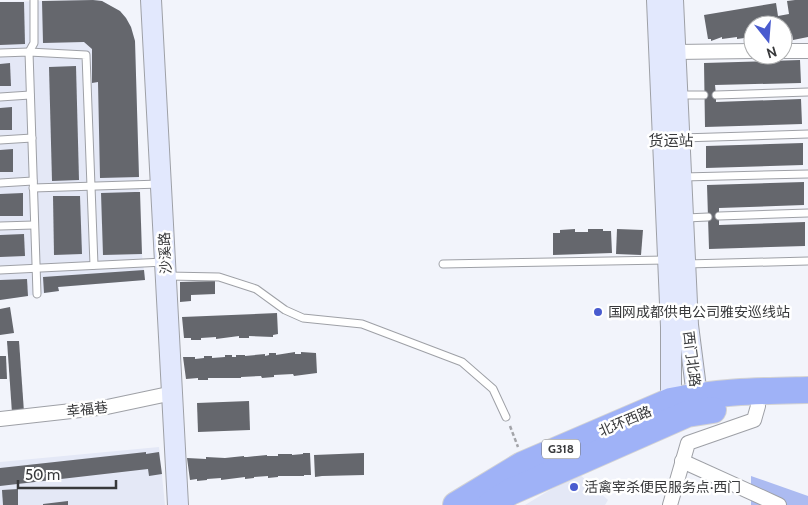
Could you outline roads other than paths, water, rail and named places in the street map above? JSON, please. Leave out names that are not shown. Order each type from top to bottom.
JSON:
[{"type":"highway","name":"北环西路","points":[[456,505],[525,464],[685,404],[738,391],[808,390]]},
{"type":"highway","name":"北环西路","points":[[490,505],[510,492],[685,404],[738,406],[808,404]]},
{"type":"main road","name":"沙溪路","points":[[151,0],[178,505]]},
{"type":"main road","name":"西门北路","points":[[657,0],[677,262]]},
{"type":"main road","name":"西门北路","points":[[673,0],[683,218],[671,327],[685,404]]},
{"type":"street","points":[[675,52],[743,51]]},
{"type":"street","points":[[793,51],[808,51]]},
{"type":"street","name":"幸福巷","points":[[0,418],[107,407],[173,394]]},
{"type":"street","points":[[670,505],[688,443],[754,420],[758,406]]},
{"type":"street","points":[[682,462],[779,505]]},
{"type":"lane","points":[[34,0],[34,44],[29,52],[37,294]]},
{"type":"lane","points":[[0,53],[29,52],[86,55],[94,265]]},
{"type":"lane","points":[[716,95],[808,92]]},
{"type":"lane","points":[[0,96],[30,95]]},
{"type":"lane","points":[[677,95],[704,95]]},
{"type":"lane","points":[[678,138],[808,134]]},
{"type":"lane","points":[[0,140],[32,138]]},
{"type":"lane","points":[[681,177],[808,174]]},
{"type":"lane","points":[[0,183],[92,186],[161,184]]},
{"type":"lane","points":[[719,216],[808,213]]},
{"type":"lane","points":[[683,218],[708,217]]},
{"type":"lane","points":[[0,226],[34,225]]},
{"type":"lane","points":[[443,264],[808,261]]},
{"type":"lane","points":[[0,270],[94,265],[165,269],[219,277],[256,290],[285,310],[303,318],[362,324],[462,362],[493,389],[506,417]]},
{"type":"place","name":"国网成都供电公司雅安巡线站","points":[[598,312]]},
{"type":"place","name":"活禽宰杀便民服务点·西门","points":[[574,487]]},
{"type":"district","name":"货运站","points":[[671,141]]}]
